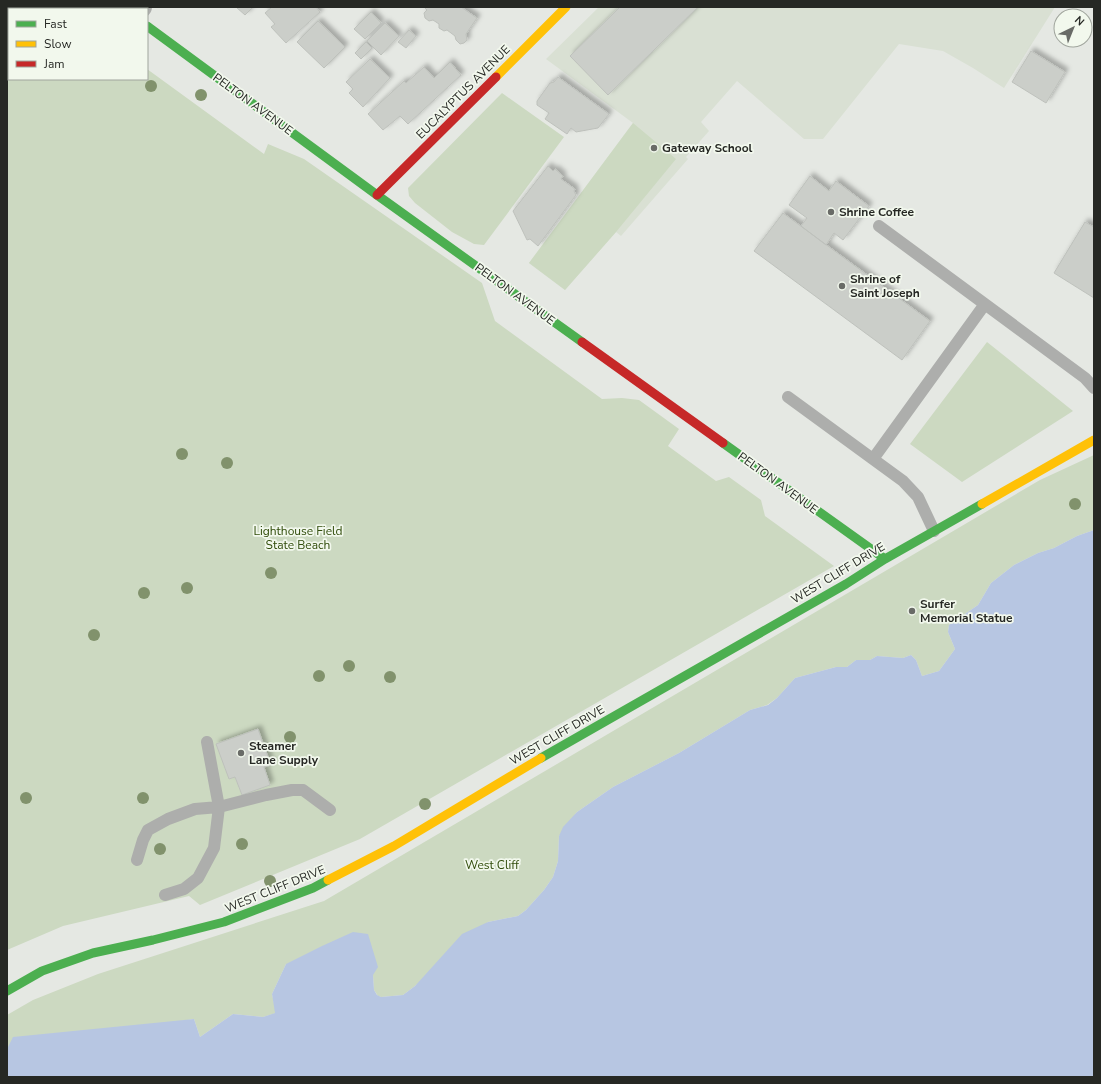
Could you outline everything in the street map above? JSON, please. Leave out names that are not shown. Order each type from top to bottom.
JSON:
[{"type":"street","name":"EUCALYPTUS AVENUE","points":[[377,195],[566,7]]},
{"type":"street","name":"PELTON AVENUE","points":[[148,27],[377,195],[885,559]]},
{"type":"street","name":"WEST CLIFF DRIVE","points":[[7,991],[42,971],[93,953],[224,922],[318,886],[394,846],[526,767],[1094,440]]},
{"type":"lane","points":[[879,226],[1085,378],[1094,388]]},
{"type":"lane","points":[[873,459],[985,304]]},
{"type":"lane","points":[[788,397],[903,481],[918,497],[934,531]]},
{"type":"lane","points":[[165,895],[184,889],[198,878],[214,848],[219,807],[207,742]]},
{"type":"lane","points":[[137,860],[143,840],[148,830],[168,819],[196,809],[219,807],[266,795],[292,790],[303,790],[330,810]]},
{"type":"shaded area","name":"Gateway School","points":[[599,7],[1055,7],[1004,88],[943,51],[899,44],[823,139],[804,139],[737,81],[701,122],[709,131],[686,157],[688,159],[621,236],[616,232],[565,290],[529,263],[633,123],[546,59]]},
{"type":"green space","name":"Lighthouse Field State Beach","points":[[7,7],[67,7],[8,8],[8,80],[148,80],[148,70],[264,154],[268,144],[304,159],[482,283],[495,321],[602,399],[622,398],[639,400],[679,429],[668,446],[716,481],[729,477],[761,500],[765,516],[834,566],[360,839],[200,905],[189,896],[63,926],[7,950]]},
{"type":"green space","points":[[502,93],[564,137],[484,245],[474,244],[452,232],[415,203],[409,196],[408,188]]},
{"type":"green space","points":[[633,123],[676,159],[616,232],[565,290],[529,263]]},
{"type":"green space","points":[[987,342],[1073,411],[962,482],[910,444]]},
{"type":"green space","name":"West Cliff","points":[[1094,455],[1094,530],[1077,536],[1054,548],[1038,553],[1014,565],[991,583],[978,605],[949,625],[948,632],[955,649],[939,671],[922,676],[916,660],[911,655],[903,658],[877,656],[870,660],[856,660],[847,667],[836,667],[795,678],[777,698],[767,705],[750,710],[679,753],[613,787],[577,812],[559,836],[558,861],[553,877],[544,890],[526,910],[518,916],[488,922],[403,995],[378,996],[374,990],[373,975],[286,964],[272,994],[276,1013],[263,1017],[233,1014],[200,1037],[194,1019],[7,1049],[7,1015],[33,1000],[98,974],[324,901],[1040,480]]},
{"type":"water","points":[[1094,530],[1094,1077],[7,1077],[7,1049],[13,1037],[194,1019],[200,1037],[233,1014],[263,1017],[275,1013],[272,994],[286,964],[353,932],[368,934],[378,967],[373,975],[374,990],[377,995],[381,997],[403,995],[415,986],[462,934],[488,922],[518,916],[526,910],[544,890],[553,877],[558,861],[559,836],[563,827],[577,812],[613,787],[679,753],[750,710],[768,705],[777,698],[795,678],[836,667],[847,667],[856,660],[870,660],[877,656],[903,658],[911,655],[916,660],[922,676],[939,671],[955,649],[948,632],[949,625],[978,605],[991,583],[1014,565],[1038,553],[1054,548],[1077,536]]},
{"type":"building","points":[[236,7],[253,7],[245,15]]},
{"type":"building","points":[[272,7],[316,7],[320,12],[286,43],[271,27],[275,24],[265,13]]},
{"type":"building","points":[[424,7],[461,7],[477,18],[466,34],[467,40],[460,44],[456,40],[455,36],[447,30],[444,31],[439,28],[439,24],[433,20],[429,21],[425,18],[424,13],[427,10]]},
{"type":"building","points":[[620,7],[698,7],[608,95],[570,56]]},
{"type":"building","points":[[371,12],[381,23],[365,39],[354,29]]},
{"type":"building","points":[[318,21],[345,47],[324,68],[297,42]]},
{"type":"building","points":[[385,23],[399,36],[381,55],[367,41]]},
{"type":"building","points":[[409,30],[416,36],[406,48],[398,42]]},
{"type":"building","points":[[366,42],[372,48],[361,59],[355,53]]},
{"type":"building","points":[[1031,51],[1065,72],[1046,103],[1012,82]]},
{"type":"building","points":[[370,59],[390,78],[363,107],[349,93],[353,89],[346,82]]},
{"type":"building","points":[[450,62],[461,75],[408,124],[400,116],[383,130],[368,114],[404,81],[406,83],[424,67],[434,78]]},
{"type":"building","points":[[558,77],[609,114],[598,128],[576,132],[571,128],[567,134],[545,119],[549,113],[537,105],[537,101],[550,83],[554,82]]},
{"type":"building","points":[[548,166],[553,171],[555,169],[563,176],[561,179],[575,189],[574,191],[576,195],[538,246],[530,239],[527,240],[513,211]]},
{"type":"building","name":"Shrine Coffee","points":[[810,176],[829,191],[836,181],[869,206],[843,240],[834,233],[826,245],[801,226],[807,218],[789,205]]},
{"type":"building","name":"Shrine of Saint Joseph","points":[[783,213],[930,321],[902,360],[754,251]]},
{"type":"building","points":[[1085,222],[1094,227],[1094,298],[1054,273]]},
{"type":"building","points":[[258,729],[271,765],[264,767],[270,785],[242,795],[235,777],[229,779],[216,744]]},
{"type":"traffic: fast","points":[[148,27],[377,195],[582,342]]},
{"type":"traffic: fast","points":[[723,443],[885,559]]},
{"type":"traffic: fast","points":[[541,758],[846,584],[885,559],[982,504]]},
{"type":"traffic: fast","points":[[7,991],[42,971],[93,953],[224,922],[313,888],[328,880]]},
{"type":"traffic: slow","points":[[496,77],[566,7]]},
{"type":"traffic: slow","points":[[982,504],[1094,440]]},
{"type":"traffic: slow","points":[[328,880],[394,846],[541,758]]},
{"type":"traffic: jam","points":[[377,195],[496,77]]},
{"type":"traffic: jam","points":[[582,342],[723,443]]},
{"type":"place","name":"Gateway School","points":[[654,148]]},
{"type":"place","name":"Shrine Coffee","points":[[831,212]]},
{"type":"place","name":"Shrine of Saint Joseph","points":[[842,286]]},
{"type":"place","name":"Surfer Memorial Statue","points":[[912,611]]},
{"type":"place","name":"Steamer Lane Supply","points":[[241,753]]}]
